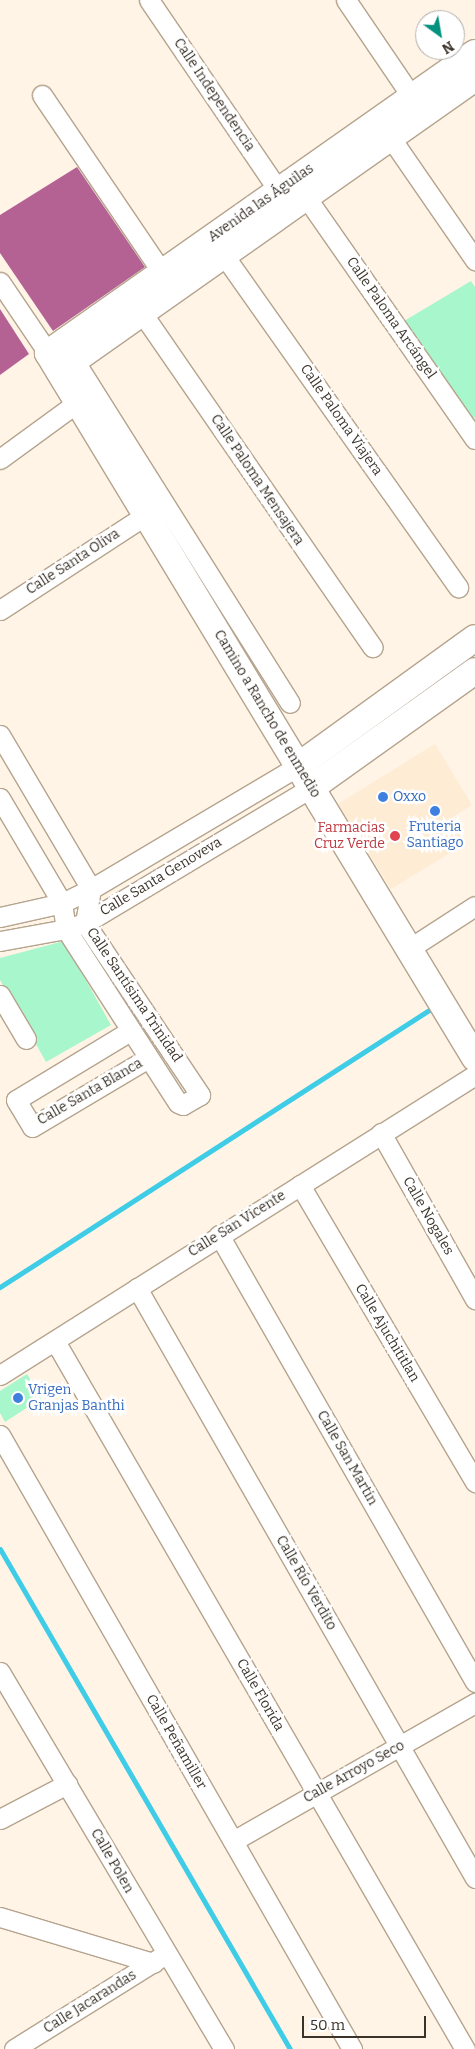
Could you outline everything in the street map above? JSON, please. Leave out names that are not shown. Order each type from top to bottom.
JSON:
[{"type":"street","name":"Calle Independencia","points":[[149,0],[278,190]]},
{"type":"street","points":[[346,0],[412,97]]},
{"type":"street","name":"Avenida las Águilas","points":[[60,362],[162,272],[475,54]]},
{"type":"street","name":"Avenida las Águilas","points":[[60,362],[142,313],[390,137],[474,81]]},
{"type":"street","points":[[42,95],[162,272]]},
{"type":"street","points":[[390,137],[475,260]]},
{"type":"street","name":"Calle Paloma Arcángel","points":[[306,197],[475,440]]},
{"type":"street","name":"Calle Paloma Viajera","points":[[224,254],[458,586]]},
{"type":"street","points":[[0,282],[60,362],[290,703]]},
{"type":"street","name":"Calle Paloma Mensajera","points":[[142,313],[372,647]]},
{"type":"street","name":"Camino a Rancho de enmedio","points":[[60,362],[78,402],[475,1058]]},
{"type":"street","points":[[0,459],[78,402]]},
{"type":"street","name":"Calle Santa Oliva","points":[[0,610],[146,515]]},
{"type":"street","points":[[305,777],[475,638]]},
{"type":"street","points":[[305,777],[475,671]]},
{"type":"street","points":[[0,735],[91,890]]},
{"type":"street","name":"Calle Santa Genoveva","points":[[0,917],[62,904],[305,777]]},
{"type":"street","name":"Calle Santa Genoveva","points":[[0,941],[66,929],[85,922],[305,777]]},
{"type":"street","name":"Calle Santísima Trinidad","points":[[0,798],[62,904],[66,929],[130,1031],[178,1103],[183,1105],[200,1096],[85,922],[91,890]]},
{"type":"street","points":[[410,948],[475,906]]},
{"type":"street","points":[[0,995],[26,1039]]},
{"type":"street","name":"Calle Santa Blanca","points":[[130,1031],[16,1100],[32,1127],[148,1058]]},
{"type":"street","name":"Calle San Vicente","points":[[0,1375],[475,1075]]},
{"type":"street","name":"Calle Nogales","points":[[381,1133],[475,1299]]},
{"type":"street","name":"Calle Ajuchititlan","points":[[300,1185],[475,1482]]},
{"type":"street","name":"Calle San Martin","points":[[219,1235],[475,1682]]},
{"type":"street","name":"Calle Río Verdito","points":[[137,1288],[475,1878]]},
{"type":"street","name":"Calle Florida","points":[[55,1341],[465,2049]]},
{"type":"street","name":"Calle Peñamiller","points":[[0,1435],[352,2049]]},
{"type":"street","name":"Calle Polen","points":[[0,1672],[7,1700],[67,1784],[159,1959],[220,2047]]},
{"type":"street","name":"Calle Arroyo Seco","points":[[233,1841],[475,1703]]},
{"type":"street","points":[[0,1820],[67,1784]]},
{"type":"street","points":[[0,1917],[159,1959]]},
{"type":"street","name":"Calle Jacarandas","points":[[14,2049],[159,1959]]},
{"type":"shaded area","points":[[435,744],[472,805],[451,818],[466,843],[391,889],[338,804]]},
{"type":"green space","points":[[471,281],[475,287],[475,417],[472,419],[404,321]]},
{"type":"green space","points":[[64,941],[111,1025],[46,1062],[0,980],[0,958]]},
{"type":"green space","points":[[27,1374],[42,1398],[5,1422],[0,1413],[0,1391]]},
{"type":"building","points":[[77,167],[145,267],[53,331],[0,253],[0,215]]},
{"type":"building","points":[[0,309],[29,354],[0,375]]},
{"type":"waterway","points":[[0,1287],[429,1010]]},
{"type":"waterway","points":[[0,1549],[290,2049]]},
{"type":"place","name":"Oxxo","points":[[383,797]]},
{"type":"place","name":"Fruteria Santiago","points":[[435,811]]},
{"type":"place","name":"Farmacias Cruz Verde","points":[[395,836]]},
{"type":"place","name":"Vrigen Granjas Banthi","points":[[18,1398]]}]
